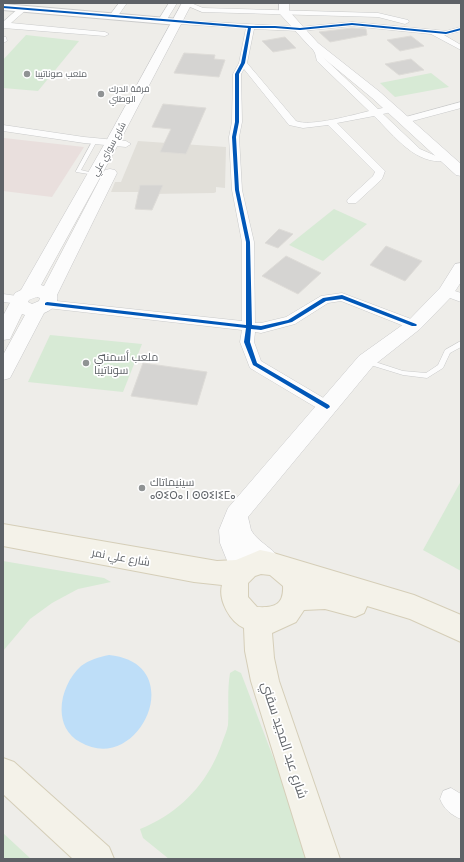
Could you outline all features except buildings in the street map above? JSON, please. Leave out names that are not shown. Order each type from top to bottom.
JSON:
[{"type":"main road","name":"شارع سواي علي","points":[[3,334],[17,307],[29,301],[119,144],[191,4]]},
{"type":"main road","points":[[284,8],[314,45],[405,120],[461,172]]},
{"type":"main road","name":"شارع سواي علي","points":[[3,373],[29,301],[94,174],[119,144]]},
{"type":"main road","points":[[259,567],[235,579],[233,596],[236,604],[249,617],[268,621],[285,614],[292,607],[296,590],[289,574],[259,567],[234,551],[230,540],[230,532],[236,515],[366,361],[453,295],[461,268]]},
{"type":"main road","name":"شارع علي نمر","points":[[3,535],[217,573],[259,567],[414,608],[461,629]]},
{"type":"main road","points":[[295,599],[319,596],[344,600],[416,625],[461,645]]},
{"type":"main road","name":"شارع عبد المجيد سقني","points":[[258,620],[257,637],[265,681],[323,859]]},
{"type":"main road","points":[[3,773],[97,859]]},
{"type":"street","points":[[114,15],[123,3]]},
{"type":"street","points":[[163,19],[173,3]]},
{"type":"street","points":[[191,4],[202,10],[219,11],[284,8],[378,12],[446,33]]},
{"type":"street","points":[[3,7],[250,27],[300,29],[352,24],[446,33],[461,29]]},
{"type":"street","points":[[3,25],[23,9]]},
{"type":"street","points":[[3,25],[105,34]]},
{"type":"street","points":[[250,27],[243,62],[237,74],[237,122],[235,144],[237,190],[248,242],[247,342],[255,364],[327,407]]},
{"type":"street","points":[[432,32],[461,48]]},
{"type":"street","points":[[314,45],[320,59],[416,150],[435,159],[445,158]]},
{"type":"street","points":[[243,62],[295,125],[302,126],[330,122],[392,109]]},
{"type":"street","points":[[405,120],[461,106]]},
{"type":"street","points":[[330,122],[380,171],[378,177],[352,201]]},
{"type":"street","points":[[3,128],[119,144]]},
{"type":"street","points":[[29,301],[261,328],[290,321],[325,299],[342,297],[414,324]]},
{"type":"lane","points":[[94,174],[78,170],[95,141]]},
{"type":"lane","points":[[366,361],[403,373],[427,376],[441,366],[447,352],[461,344]]},
{"type":"shaded area","points":[[4,138],[84,147],[52,197],[3,191]]},
{"type":"shaded area","points":[[138,141],[226,147],[225,188],[216,187],[216,192],[214,193],[151,194],[139,192],[111,192],[115,182],[121,182]]},
{"type":"green space","name":"ملعب صوناتيبا","points":[[26,35],[79,41],[38,91],[3,88],[3,60]]},
{"type":"green space","points":[[431,73],[449,87],[395,97],[380,83]]},
{"type":"green space","points":[[334,209],[367,224],[323,261],[289,245]]},
{"type":"green space","name":"ملعب أسمنتي سوناتيبا","points":[[50,335],[142,344],[123,392],[28,382]]},
{"type":"green space","points":[[461,481],[461,571],[423,550]]},
{"type":"green space","points":[[3,561],[104,578],[111,582],[78,589],[52,603],[30,619],[3,651]]},
{"type":"green space","points":[[235,670],[241,673],[312,859],[169,859],[143,838],[140,829],[168,814],[180,805],[191,795],[209,771],[216,758],[228,727],[229,679],[230,673]]},
{"type":"green space","points":[[3,833],[31,859],[3,859]]},
{"type":"water","points":[[109,655],[134,662],[147,677],[151,695],[147,715],[137,732],[121,744],[102,749],[80,742],[71,735],[65,726],[62,716],[62,705],[68,684],[81,666],[94,659]]},
{"type":"cycle path","points":[[3,7],[250,27],[300,29],[352,24],[446,33],[461,29]]},
{"type":"cycle path","points":[[250,27],[243,63],[237,74],[237,122],[234,137],[237,190],[248,242],[249,327],[247,342],[255,364],[327,407]]},
{"type":"cycle path","points":[[47,304],[261,328],[290,321],[325,299],[342,297],[414,325]]},
{"type":"place","name":"ملعب صوناتيبا","points":[[27,74]]},
{"type":"place","name":"فرقة الدرك الوطني","points":[[101,94]]},
{"type":"place","name":"ملعب أسمنتي سوناتيبا","points":[[86,363]]},
{"type":"place","name":"سينيماتاك ⴰⵙⵉⵔⴰ ⵏ ⵙⵙⵉⵏⵉⵎⴰ","points":[[142,488]]}]
